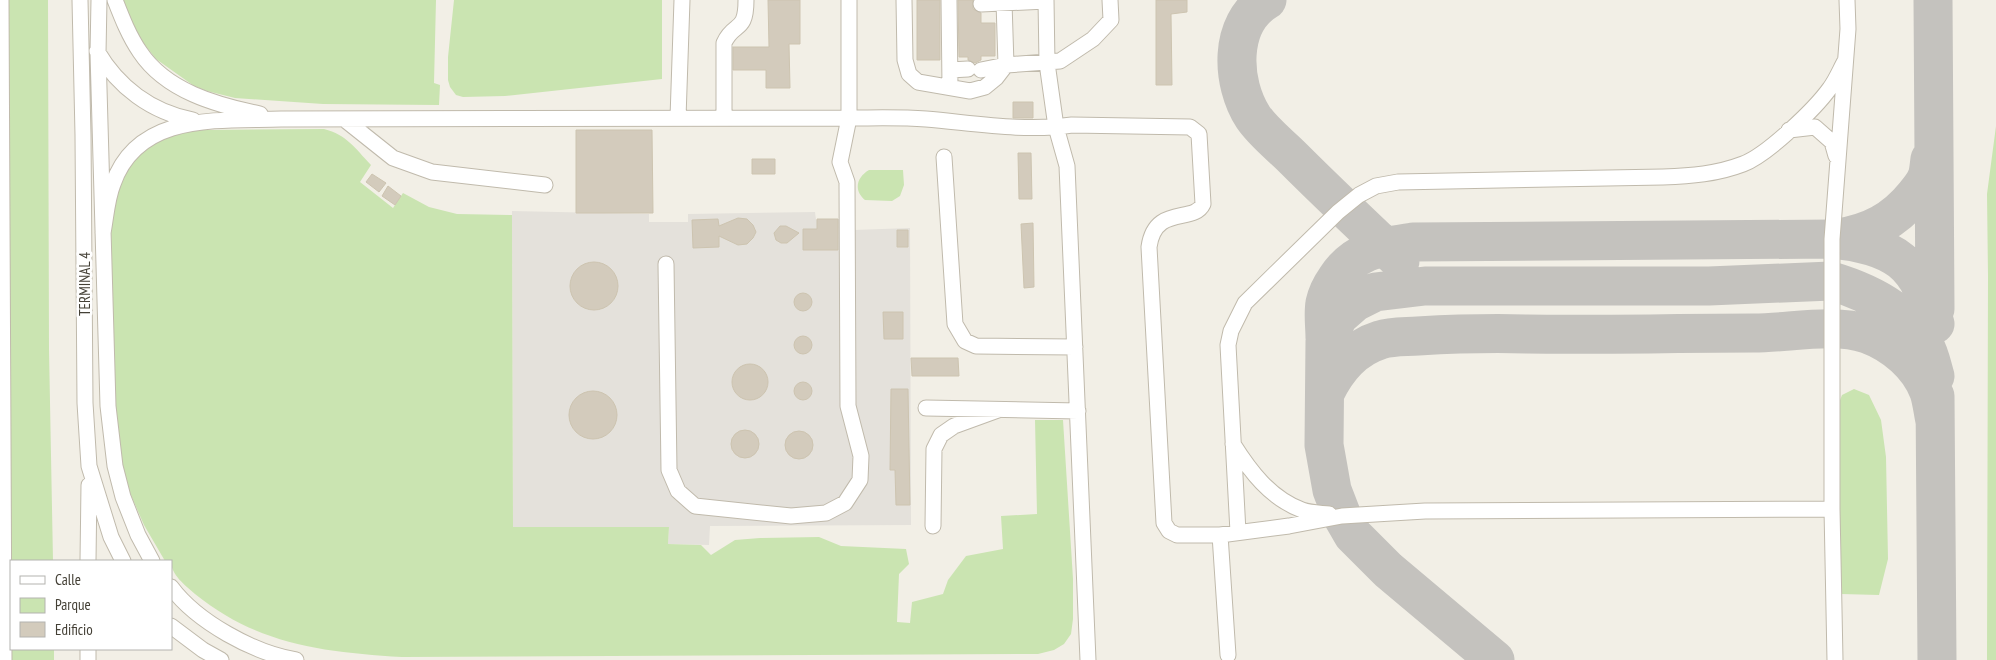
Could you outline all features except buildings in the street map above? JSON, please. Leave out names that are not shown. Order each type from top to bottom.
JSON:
[{"type":"street","points":[[1,0],[4,660]]},
{"type":"street","name":"TERMINAL 4","points":[[80,0],[85,393],[89,466],[108,529],[122,560]]},
{"type":"street","points":[[99,0],[98,53],[103,232]]},
{"type":"street","points":[[115,0],[127,30],[140,53],[158,72],[190,93],[220,106],[281,119]]},
{"type":"street","points":[[678,118],[682,0]]},
{"type":"street","points":[[724,118],[724,43],[727,36],[743,22],[746,14],[746,0]]},
{"type":"street","points":[[666,264],[669,470],[678,491],[695,506],[791,516],[826,513],[845,502],[860,480],[862,456],[848,406],[847,182],[840,162],[848,123],[849,0]]},
{"type":"street","points":[[904,0],[905,60],[909,74],[918,82],[970,91],[985,86],[996,78],[1006,65],[1004,2]]},
{"type":"street","points":[[949,0],[950,87]]},
{"type":"street","points":[[981,4],[1046,0],[1047,63],[1056,128],[1067,166],[1088,660]]},
{"type":"street","points":[[950,70],[974,70],[1006,65],[1060,61],[1102,30],[1111,20],[1110,0]]},
{"type":"street","points":[[1835,660],[1831,282],[1837,157],[1848,29],[1847,0]]},
{"type":"street","points":[[80,18],[98,53],[119,78],[149,105],[172,116],[202,122]]},
{"type":"street","points":[[1238,532],[1228,345],[1236,320],[1245,303],[1338,212],[1359,195],[1376,186],[1398,182],[1694,176],[1720,172],[1745,163],[1764,151],[1789,130],[1818,103],[1830,88],[1845,61]]},
{"type":"street","points":[[103,232],[112,184],[130,154],[144,140],[158,132],[202,122],[281,119],[724,118],[848,123],[923,119],[1056,128],[1072,125],[1190,127],[1199,134],[1203,204],[1198,210],[1170,218],[1157,225],[1151,233],[1149,247],[1164,523],[1169,531],[1177,535],[1220,535],[1289,526],[1342,516],[1425,511],[1832,509]]},
{"type":"street","points":[[344,119],[393,158],[432,172],[545,185]]},
{"type":"street","points":[[1789,130],[1815,127],[1832,142],[1837,157]]},
{"type":"street","points":[[944,157],[955,324],[965,341],[976,346],[1075,347]]},
{"type":"street","name":"TERMINAL 4","points":[[103,232],[107,388],[116,466],[123,497],[138,535],[151,560]]},
{"type":"street","points":[[926,408],[1078,411]]},
{"type":"street","points":[[934,526],[934,449],[941,435],[954,426],[998,410]]},
{"type":"street","points":[[1232,443],[1249,469],[1271,492],[1286,503],[1304,511],[1342,516]]},
{"type":"street","points":[[88,560],[89,466]]},
{"type":"street","points":[[1220,535],[1228,655]]},
{"type":"street","points":[[172,588],[196,613],[220,630],[247,644],[296,660]]},
{"type":"street","points":[[172,627],[203,650],[221,660]]},
{"type":"shaded area","points":[[512,211],[649,214],[649,222],[688,222],[688,214],[815,212],[816,220],[840,219],[854,230],[910,228],[911,525],[710,526],[709,545],[668,544],[669,527],[513,527]]},
{"type":"green space","points":[[3,0],[48,0],[49,349],[53,560],[10,560],[10,650],[54,650],[54,660],[10,660]]},
{"type":"green space","points":[[123,0],[436,0],[434,83],[440,85],[439,105],[323,104],[235,98],[207,91],[194,86],[156,59],[137,35]]},
{"type":"green space","points":[[454,0],[662,0],[662,79],[505,96],[463,97],[456,95],[450,87],[448,80],[448,57]]},
{"type":"green space","points":[[201,122],[204,130],[324,129],[345,139],[371,165],[360,182],[393,208],[403,193],[429,207],[457,214],[512,215],[513,527],[669,527],[668,544],[701,545],[711,555],[735,540],[760,538],[819,537],[841,546],[906,549],[909,564],[899,574],[897,622],[910,623],[912,602],[943,594],[948,580],[966,556],[1003,549],[1001,516],[1037,514],[1035,420],[1063,420],[1073,579],[1071,634],[1064,644],[1054,650],[1038,654],[402,657],[346,652],[293,643],[243,625],[195,594],[173,571],[172,560],[164,560],[144,525],[130,493],[122,462],[112,373],[111,212],[122,173],[148,144]]},
{"type":"green space","points":[[1996,126],[1996,660],[1987,660],[1987,194]]},
{"type":"green space","points":[[869,170],[903,170],[904,185],[900,196],[892,201],[865,200],[859,192],[858,184],[862,176]]},
{"type":"green space","points":[[1854,389],[1869,395],[1881,420],[1886,457],[1888,559],[1879,595],[1841,594],[1837,408],[1842,395]]},
{"type":"taxiway","points":[[1267,0],[1254,10],[1245,23],[1237,54],[1240,88],[1253,117],[1267,133],[1400,261]]},
{"type":"taxiway","points":[[1933,0],[1935,309]]},
{"type":"taxiway","points":[[1838,238],[1871,229],[1899,212],[1924,183],[1928,174],[1930,159]]},
{"type":"taxiway","points":[[1325,338],[1324,312],[1326,300],[1332,284],[1343,269],[1360,255],[1370,251],[1413,242],[1832,239],[1854,242],[1888,252],[1912,272],[1929,303],[1935,324]]},
{"type":"taxiway","points":[[1495,660],[1388,570],[1353,535],[1342,516],[1332,490],[1324,445],[1325,341],[1339,316],[1355,302],[1375,292],[1425,286],[1709,286],[1831,281],[1859,291],[1885,304],[1908,323],[1925,346],[1935,376]]},
{"type":"taxiway","points":[[1325,393],[1340,368],[1354,354],[1371,344],[1394,337],[1486,334],[1768,333],[1811,329],[1840,329],[1867,334],[1877,338],[1887,343],[1912,364],[1925,382],[1930,395],[1935,421]]},
{"type":"taxiway","points":[[1935,396],[1937,660]]}]
